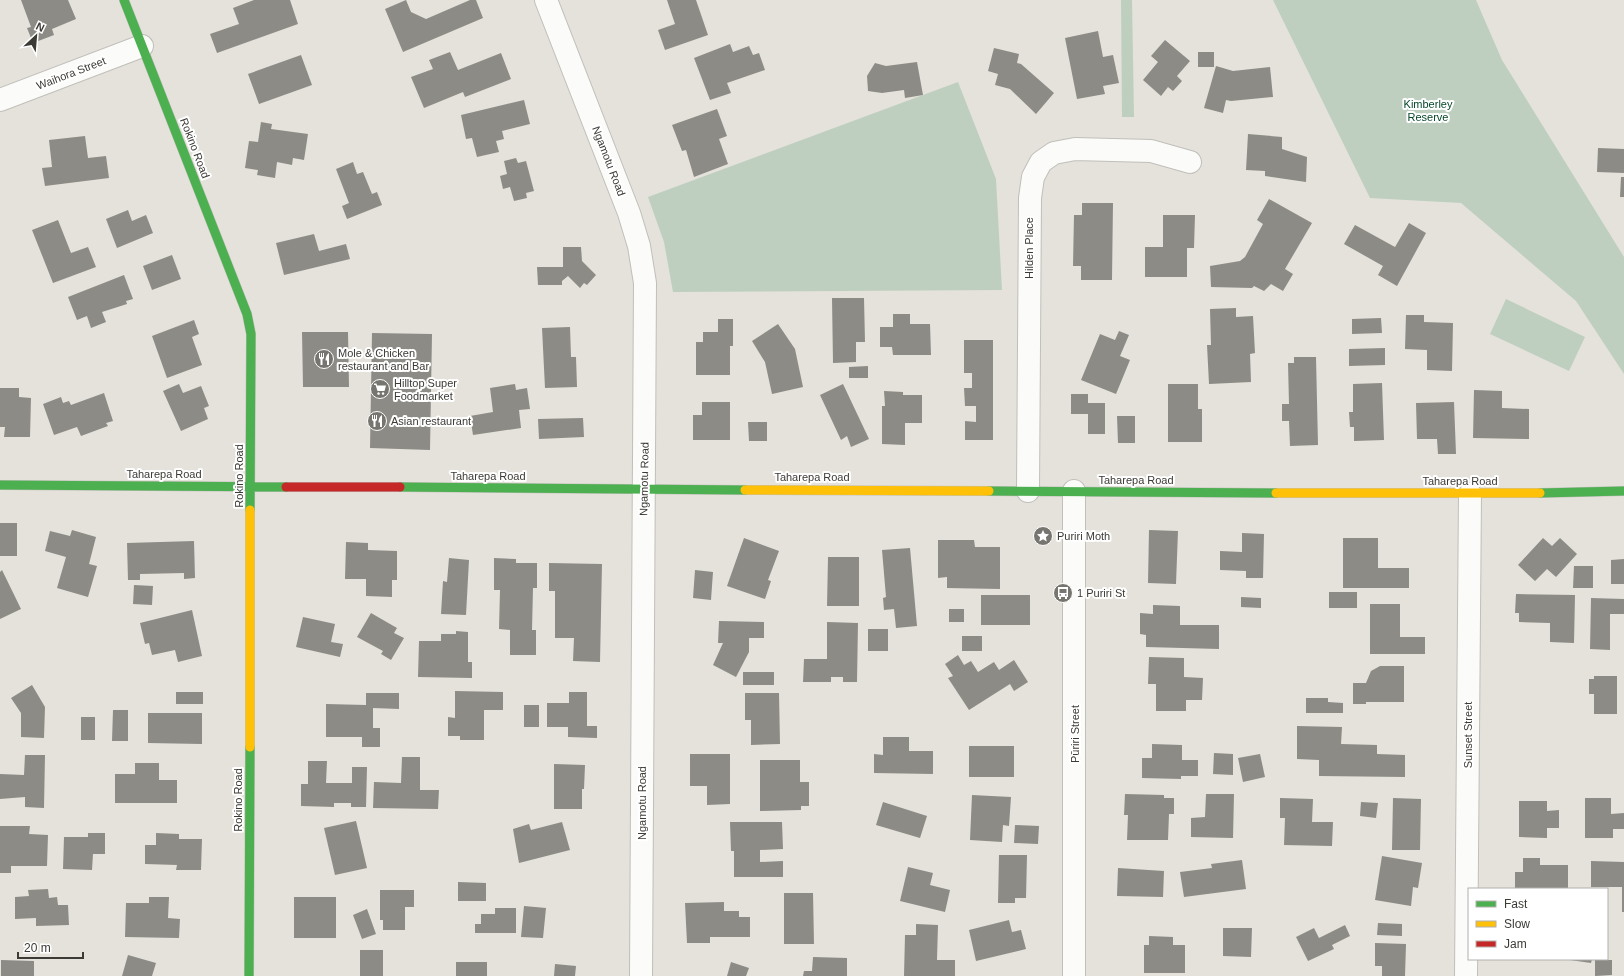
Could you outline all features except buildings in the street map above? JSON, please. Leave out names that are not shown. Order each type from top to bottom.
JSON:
[{"type":"street","name":"Rokino Road","points":[[124,0],[247,314],[251,334],[249,976]]},
{"type":"street","name":"Ngamotu Road","points":[[546,0],[626,206],[639,246],[645,283],[646,318],[641,976]]},
{"type":"street","name":"Waihora Street","points":[[0,100],[142,46]]},
{"type":"street","name":"Hilden Place","points":[[1028,490],[1030,198],[1033,177],[1041,162],[1054,153],[1076,149],[1151,151],[1190,162]]},
{"type":"street","name":"Taharepa Road","points":[[0,485],[1028,490],[1470,494],[1624,491]]},
{"type":"street","name":"Pūriri Street","points":[[1074,491],[1074,976]]},
{"type":"street","name":"Sunset Street","points":[[1466,976],[1470,494]]},
{"type":"green space","points":[[1121,0],[1132,0],[1134,117],[1122,117]]},
{"type":"green space","name":"Kimberley Reserve","points":[[1273,0],[1476,0],[1502,60],[1624,257],[1624,374],[1576,301],[1461,203],[1370,198]]},
{"type":"green space","points":[[958,82],[996,179],[1002,290],[673,292],[664,242],[648,197]]},
{"type":"green space","points":[[1506,299],[1585,337],[1569,371],[1490,334]]},
{"type":"traffic: fast","points":[[124,0],[247,314],[251,334],[250,510]]},
{"type":"traffic: fast","points":[[0,485],[286,487]]},
{"type":"traffic: fast","points":[[400,487],[745,490]]},
{"type":"traffic: fast","points":[[989,491],[1276,493]]},
{"type":"traffic: fast","points":[[1540,493],[1624,491]]},
{"type":"traffic: fast","points":[[249,976],[250,747]]},
{"type":"traffic: slow","points":[[745,490],[989,491]]},
{"type":"traffic: slow","points":[[1276,493],[1540,493]]},
{"type":"traffic: slow","points":[[250,510],[250,747]]},
{"type":"traffic: jam","points":[[286,487],[400,487]]},
{"type":"place","name":"Mole & Chicken restaurant and Bar","points":[[324,359]]},
{"type":"place","name":"Hilltop Super Foodmarket","points":[[380,389]]},
{"type":"place","name":"Asian restaurant","points":[[377,421]]},
{"type":"place","name":"Puriri Moth","points":[[1043,536]]},
{"type":"place","name":"1 Puriri St","points":[[1063,593]]}]
